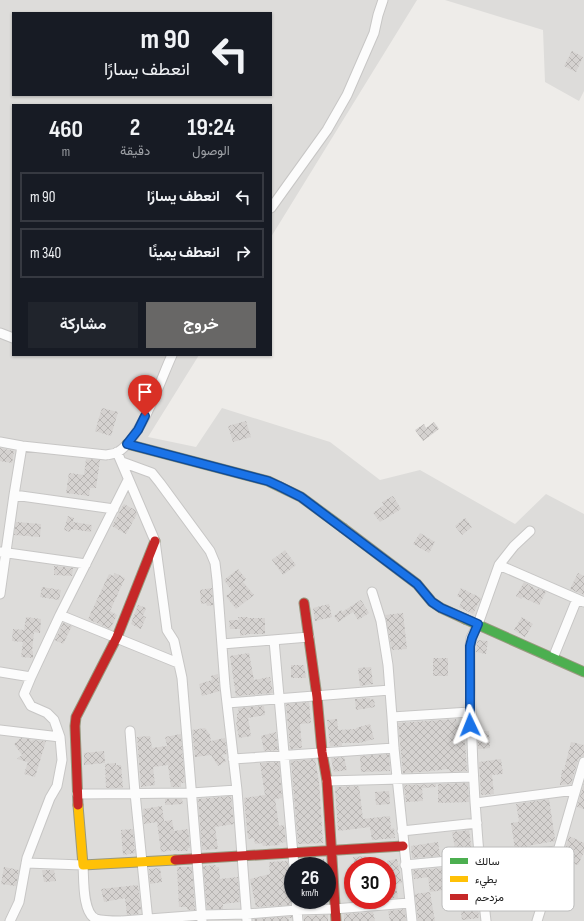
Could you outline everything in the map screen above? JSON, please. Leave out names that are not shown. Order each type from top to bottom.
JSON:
[{"type":"street","points":[[272,207],[327,130],[347,95],[374,33],[383,0]]},
{"type":"street","points":[[0,333],[12,338]]},
{"type":"street","points":[[0,442],[22,446],[106,455],[118,452],[127,444],[138,430],[172,356]]},
{"type":"street","points":[[127,444],[268,481],[301,497],[417,584],[432,602],[441,608],[584,672]]},
{"type":"street","points":[[0,594],[3,553],[22,446]]},
{"type":"street","points":[[118,452],[128,480],[155,541],[167,630],[174,641],[182,678],[202,918]]},
{"type":"street","points":[[122,462],[152,473],[210,551],[215,563],[224,686],[237,790],[247,918]]},
{"type":"street","points":[[10,921],[19,902],[26,863],[40,822],[50,798],[57,786],[62,760],[60,737],[54,720],[47,713],[31,706],[24,694],[60,615],[128,480]]},
{"type":"street","points":[[14,495],[114,509]]},
{"type":"street","points":[[478,847],[470,712],[470,646],[499,565],[514,546],[530,531]]},
{"type":"street","points":[[155,541],[116,637],[76,717],[74,726],[77,794],[86,905],[88,911],[96,919],[121,921],[247,918],[297,910],[334,909],[336,921]]},
{"type":"street","points":[[3,553],[86,564]]},
{"type":"street","points":[[499,565],[581,601],[553,658]]},
{"type":"street","points":[[372,592],[381,621],[388,665],[403,846],[412,921]]},
{"type":"street","points":[[304,603],[322,752],[327,781],[331,857]]},
{"type":"street","points":[[60,615],[178,663]]},
{"type":"street","points":[[222,644],[309,637]]},
{"type":"street","points":[[274,640],[283,755],[293,857]]},
{"type":"street","points":[[0,672],[31,677]]},
{"type":"street","points":[[227,703],[390,690]]},
{"type":"street","points":[[392,716],[470,712]]},
{"type":"street","points":[[0,730],[60,737]]},
{"type":"street","points":[[130,731],[148,920]]},
{"type":"street","points":[[233,759],[394,748]]},
{"type":"street","points":[[558,847],[584,762]]},
{"type":"street","points":[[327,781],[473,777]]},
{"type":"street","points":[[77,794],[191,793],[237,790]]},
{"type":"street","points":[[476,803],[576,790]]},
{"type":"street","points":[[402,831],[477,823]]},
{"type":"street","points":[[26,863],[83,865],[403,846]]},
{"type":"street","points":[[405,865],[442,861]]},
{"type":"street","points":[[336,909],[409,903]]},
{"type":"street","points":[[297,910],[298,921]]},
{"type":"street","points":[[485,911],[486,921]]},
{"type":"street","points":[[537,921],[540,911]]},
{"type":"shaded area","points":[[0,0],[417,0],[272,235],[272,104],[12,104],[12,356],[198,356],[148,437],[196,447],[222,408],[330,442],[380,480],[420,470],[515,524],[546,494],[584,514],[584,921],[0,921]]},
{"type":"shaded area","points":[[445,0],[584,0],[584,91],[579,101],[545,82],[543,30]]},
{"type":"building","points":[[572,51],[583,57],[576,72],[564,66]]},
{"type":"building","points":[[102,408],[118,412],[111,436],[95,431]]},
{"type":"building","points":[[246,421],[251,437],[233,442],[228,426]]},
{"type":"building","points":[[434,422],[439,429],[423,441],[415,430],[424,424],[426,428]]},
{"type":"building","points":[[0,448],[14,451],[12,463],[0,461]]},
{"type":"building","points":[[86,459],[100,460],[96,488],[90,488],[89,496],[66,493],[69,473],[84,475]]},
{"type":"building","points":[[393,496],[401,509],[380,522],[373,513],[384,505],[382,502]]},
{"type":"building","points":[[124,504],[135,510],[137,514],[126,534],[112,526]]},
{"type":"building","points":[[68,516],[74,518],[73,522],[92,525],[91,532],[71,529],[70,532],[64,530]]},
{"type":"building","points":[[465,518],[472,527],[462,535],[455,526]]},
{"type":"building","points":[[16,522],[41,524],[40,537],[14,535]]},
{"type":"building","points":[[420,533],[435,542],[429,553],[413,544]]},
{"type":"building","points":[[285,550],[296,565],[283,575],[272,560]]},
{"type":"building","points":[[54,566],[73,568],[72,576],[54,575]]},
{"type":"building","points":[[238,569],[246,579],[243,582],[254,595],[236,609],[226,596],[232,591],[224,580]]},
{"type":"building","points":[[115,573],[125,578],[110,611],[117,615],[110,629],[88,619],[109,574],[113,576]]},
{"type":"building","points":[[578,573],[584,576],[584,595],[570,589]]},
{"type":"building","points":[[524,582],[537,590],[538,588],[546,592],[539,605],[522,597],[521,599],[516,596]]},
{"type":"building","points":[[42,587],[61,590],[59,600],[40,597]]},
{"type":"building","points":[[212,588],[213,605],[207,606],[206,603],[201,604],[200,590]]},
{"type":"building","points":[[461,588],[481,598],[473,614],[459,607],[463,599],[457,596]]},
{"type":"building","points":[[361,600],[369,613],[358,620],[353,612],[338,622],[334,616],[341,610],[342,612]]},
{"type":"building","points":[[329,604],[332,617],[315,621],[313,608]]},
{"type":"building","points":[[138,605],[146,608],[143,616],[146,617],[141,629],[131,624]]},
{"type":"building","points":[[403,613],[407,649],[392,650],[385,615]]},
{"type":"building","points":[[26,617],[41,619],[40,633],[34,632],[32,651],[33,658],[21,657],[23,642],[12,641],[13,629],[24,630]]},
{"type":"building","points":[[238,617],[265,618],[265,634],[249,634],[240,636],[240,629],[230,629],[229,620],[239,620]]},
{"type":"building","points":[[522,617],[533,624],[525,637],[514,630]]},
{"type":"building","points":[[63,623],[72,626],[63,644],[55,640]]},
{"type":"building","points":[[477,640],[488,641],[486,654],[476,652]]},
{"type":"building","points":[[249,653],[254,680],[270,677],[273,693],[236,696],[230,656]]},
{"type":"building","points":[[433,658],[448,658],[448,676],[433,676]]},
{"type":"building","points":[[291,665],[304,665],[306,678],[291,678]]},
{"type":"building","points":[[371,667],[373,684],[360,686],[358,668]]},
{"type":"building","points":[[218,674],[220,691],[202,696],[199,684],[212,680],[211,676]]},
{"type":"building","points":[[370,698],[370,700],[374,699],[375,707],[356,710],[355,699]]},
{"type":"building","points":[[309,702],[311,723],[300,724],[302,748],[290,749],[286,704]]},
{"type":"building","points":[[264,706],[265,715],[248,718],[251,736],[239,738],[236,722],[237,714],[239,713],[238,708]]},
{"type":"building","points":[[337,719],[339,730],[356,729],[370,724],[374,739],[359,743],[342,743],[342,746],[330,746],[327,720]]},
{"type":"building","points":[[456,719],[457,725],[464,724],[467,771],[450,772],[449,769],[403,773],[398,723]]},
{"type":"building","points":[[205,728],[210,735],[211,741],[225,738],[227,754],[222,755],[226,761],[218,766],[211,755],[195,757],[192,730]]},
{"type":"building","points":[[489,731],[490,748],[478,749],[478,732]]},
{"type":"building","points":[[276,732],[278,750],[264,751],[261,736]]},
{"type":"building","points":[[181,734],[185,783],[181,783],[181,787],[171,787],[168,765],[153,767],[155,785],[141,787],[137,737],[150,736],[152,748],[167,746],[165,737]]},
{"type":"building","points":[[21,738],[30,739],[31,741],[46,741],[35,777],[24,774],[28,762],[17,759],[22,755],[14,744]]},
{"type":"building","points":[[571,742],[584,745],[584,756],[580,757],[578,760],[571,784],[560,785],[562,770],[564,770]]},
{"type":"building","points":[[104,751],[105,763],[84,765],[84,753]]},
{"type":"building","points":[[389,754],[390,771],[361,772],[360,756]]},
{"type":"building","points":[[344,757],[347,770],[334,772],[331,758]]},
{"type":"building","points":[[315,759],[319,782],[323,843],[298,844],[291,761]]},
{"type":"building","points":[[501,759],[503,774],[492,775],[494,794],[481,795],[479,762]]},
{"type":"building","points":[[279,762],[282,798],[275,799],[279,826],[284,825],[286,842],[279,843],[280,845],[263,846],[262,843],[255,844],[254,838],[248,839],[244,798],[265,795],[260,763]]},
{"type":"building","points":[[116,763],[116,765],[121,765],[123,788],[106,788],[105,764]]},
{"type":"building","points":[[468,783],[469,802],[438,803],[438,784]]},
{"type":"building","points":[[584,783],[584,809],[577,807]]},
{"type":"building","points":[[436,784],[436,787],[422,788],[423,801],[406,802],[404,785]]},
{"type":"building","points":[[359,786],[363,819],[390,816],[391,829],[394,828],[395,838],[372,840],[370,827],[338,831],[335,787]]},
{"type":"building","points":[[389,791],[390,804],[376,805],[375,792]]},
{"type":"building","points":[[231,796],[234,824],[215,827],[218,849],[202,850],[198,799]]},
{"type":"building","points":[[165,799],[182,799],[183,804],[165,805]]},
{"type":"building","points":[[549,799],[555,841],[527,846],[531,847],[515,847],[511,823],[518,822],[519,820],[516,804]]},
{"type":"building","points":[[162,806],[164,821],[172,820],[174,831],[188,829],[190,848],[188,848],[188,851],[175,850],[161,852],[157,822],[144,824],[143,809]]},
{"type":"building","points":[[133,829],[135,853],[123,855],[121,830]]},
{"type":"building","points":[[469,830],[471,847],[455,847],[452,832]]},
{"type":"building","points":[[569,836],[584,843],[584,852],[578,865],[574,864],[574,847],[566,847]]},
{"type":"building","points":[[438,842],[440,856],[412,858],[411,846]]},
{"type":"building","points":[[396,859],[402,883],[396,884]]},
{"type":"building","points":[[284,861],[284,905],[256,907],[250,879],[270,874],[269,862]]},
{"type":"building","points":[[216,865],[216,867],[219,867],[220,879],[238,877],[240,902],[223,904],[223,909],[207,909],[203,866]]},
{"type":"building","points":[[4,867],[19,870],[16,886],[1,884]]},
{"type":"building","points":[[177,867],[192,867],[195,910],[188,910],[187,907],[179,907]]},
{"type":"building","points":[[160,868],[162,882],[150,884],[149,869]]},
{"type":"building","points":[[442,868],[442,890],[430,892],[428,877],[414,879],[413,870]]},
{"type":"building","points":[[42,870],[54,870],[56,881],[44,882]]},
{"type":"building","points":[[396,884],[398,898],[396,898]]},
{"type":"building","points":[[138,885],[141,910],[138,910],[139,914],[127,915],[125,898],[104,902],[101,889]]},
{"type":"building","points":[[430,892],[435,921],[418,921],[415,894]]},
{"type":"building","points":[[405,909],[406,921],[390,921],[388,911]]},
{"type":"building","points":[[461,911],[478,911],[479,918],[462,920]]},
{"type":"building","points":[[373,912],[375,921],[344,921],[344,914]]},
{"type":"building","points":[[328,915],[328,921],[304,921],[304,916]]},
{"type":"building","points":[[292,916],[292,918],[288,918],[289,921],[254,921],[254,919]]},
{"type":"traffic: fast","points":[[127,444],[268,481],[301,497],[343,528]]},
{"type":"traffic: fast","points":[[465,619],[584,672]]},
{"type":"traffic: slow","points":[[343,528],[417,584],[432,602],[441,608],[465,619]]},
{"type":"traffic: slow","points":[[78,805],[83,865],[175,860]]},
{"type":"traffic: jam","points":[[78,805],[75,726],[76,717],[117,637],[155,541]]},
{"type":"traffic: jam","points":[[304,603],[317,697],[322,752],[327,781],[336,921]]},
{"type":"traffic: jam","points":[[175,860],[403,846]]},
{"type":"route","points":[[145,416],[138,430],[127,444],[268,481],[301,497],[417,584],[432,602],[441,608],[478,624],[470,646],[470,725]]}]
